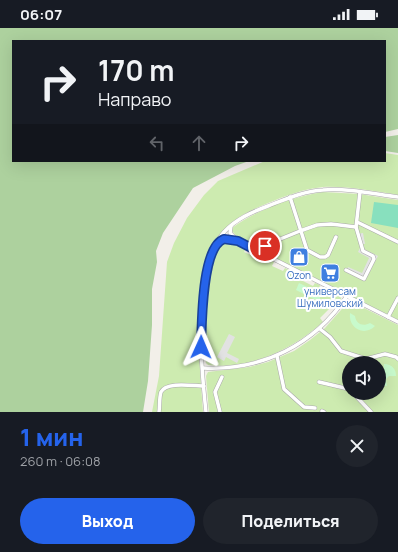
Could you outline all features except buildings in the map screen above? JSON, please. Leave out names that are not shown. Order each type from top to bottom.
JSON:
[{"type":"street","points":[[206,412],[201,347],[204,293],[210,257],[216,244],[224,233],[242,218],[258,210],[290,197],[309,192],[323,190],[360,192],[398,197]]},
{"type":"street","points":[[346,270],[364,279],[373,260],[373,256],[363,251],[356,227],[360,192]]},
{"type":"street","points":[[290,197],[307,250],[323,258],[328,255],[336,237]]},
{"type":"street","points":[[357,222],[398,242]]},
{"type":"street","points":[[261,253],[268,244],[300,231],[324,224],[356,227]]},
{"type":"street","points":[[231,226],[231,234]]},
{"type":"street","points":[[224,233],[231,234],[238,241]]},
{"type":"street","points":[[224,233],[228,239]]},
{"type":"street","points":[[216,244],[222,239],[238,241],[398,322]]},
{"type":"street","points":[[203,368],[240,366],[277,356],[301,343],[320,329],[336,312],[348,296]]},
{"type":"street","points":[[388,317],[398,298]]},
{"type":"street","points":[[320,329],[330,337],[342,351],[366,359],[384,354],[396,357],[398,359]]},
{"type":"street","points":[[277,356],[284,389],[304,407],[315,408]]},
{"type":"street","points":[[220,412],[216,392],[222,377]]},
{"type":"street","points":[[319,382],[342,387]]},
{"type":"street","points":[[159,412],[161,392],[167,386],[204,386]]},
{"type":"street","points":[[360,400],[371,412]]},
{"type":"green space","points":[[0,28],[398,28],[398,129],[386,132],[386,40],[12,40],[12,162],[246,162],[235,166],[193,188],[163,233],[156,251],[157,262],[152,289],[152,325],[148,381],[143,412],[0,412]]},
{"type":"green space","points":[[398,135],[398,153],[386,151],[386,137]]},
{"type":"green space","points":[[386,153],[398,155],[398,195],[351,188],[323,187],[308,189],[262,206],[243,215],[226,227],[211,249],[204,270],[200,294],[199,344],[203,412],[152,412],[159,376],[167,262],[174,243],[187,218],[204,195],[218,181],[263,162],[386,162]]},
{"type":"green space","points":[[323,192],[359,194],[398,200],[398,320],[240,240],[232,231],[232,228],[242,221],[264,210],[299,197]]},
{"type":"green space","points":[[374,202],[398,205],[398,228],[371,223]]},
{"type":"green space","points":[[224,241],[238,244],[246,248],[244,252],[251,255],[252,251],[274,262],[272,266],[283,271],[285,268],[298,274],[297,278],[313,286],[315,283],[320,285],[319,289],[335,297],[337,294],[341,298],[341,301],[337,306],[334,304],[320,318],[323,322],[311,332],[285,349],[255,361],[224,366],[208,365],[205,357],[207,335],[204,335],[207,284],[213,257],[218,247]]},
{"type":"green space","points":[[299,283],[320,293],[320,302],[296,290]]},
{"type":"green space","points":[[349,301],[398,325],[398,412],[209,412],[206,376],[208,372],[249,367],[268,362],[294,351],[325,328]]},
{"type":"green space","points":[[350,313],[355,316],[358,323],[365,325],[370,323],[375,326],[366,331],[362,331],[354,327],[350,318]]},
{"type":"green space","points":[[386,364],[391,366],[396,373],[396,376],[389,376],[386,379]]},
{"type":"shaded area","points":[[363,233],[365,244],[363,244],[364,249],[378,256],[365,281],[346,272],[348,267],[362,273],[369,258],[358,252],[360,248],[357,234]]},
{"type":"shaded area","points":[[229,334],[235,337],[227,353],[239,359],[237,363],[226,357],[224,361],[217,357]]},
{"type":"place","name":"Ozon","points":[[299,257]]},
{"type":"place","name":"универсам Шумиловский","points":[[330,273]]},
{"type":"route","points":[[201,347],[202,314],[207,270],[210,257],[216,244],[222,239],[233,240],[261,253],[265,246]]}]
